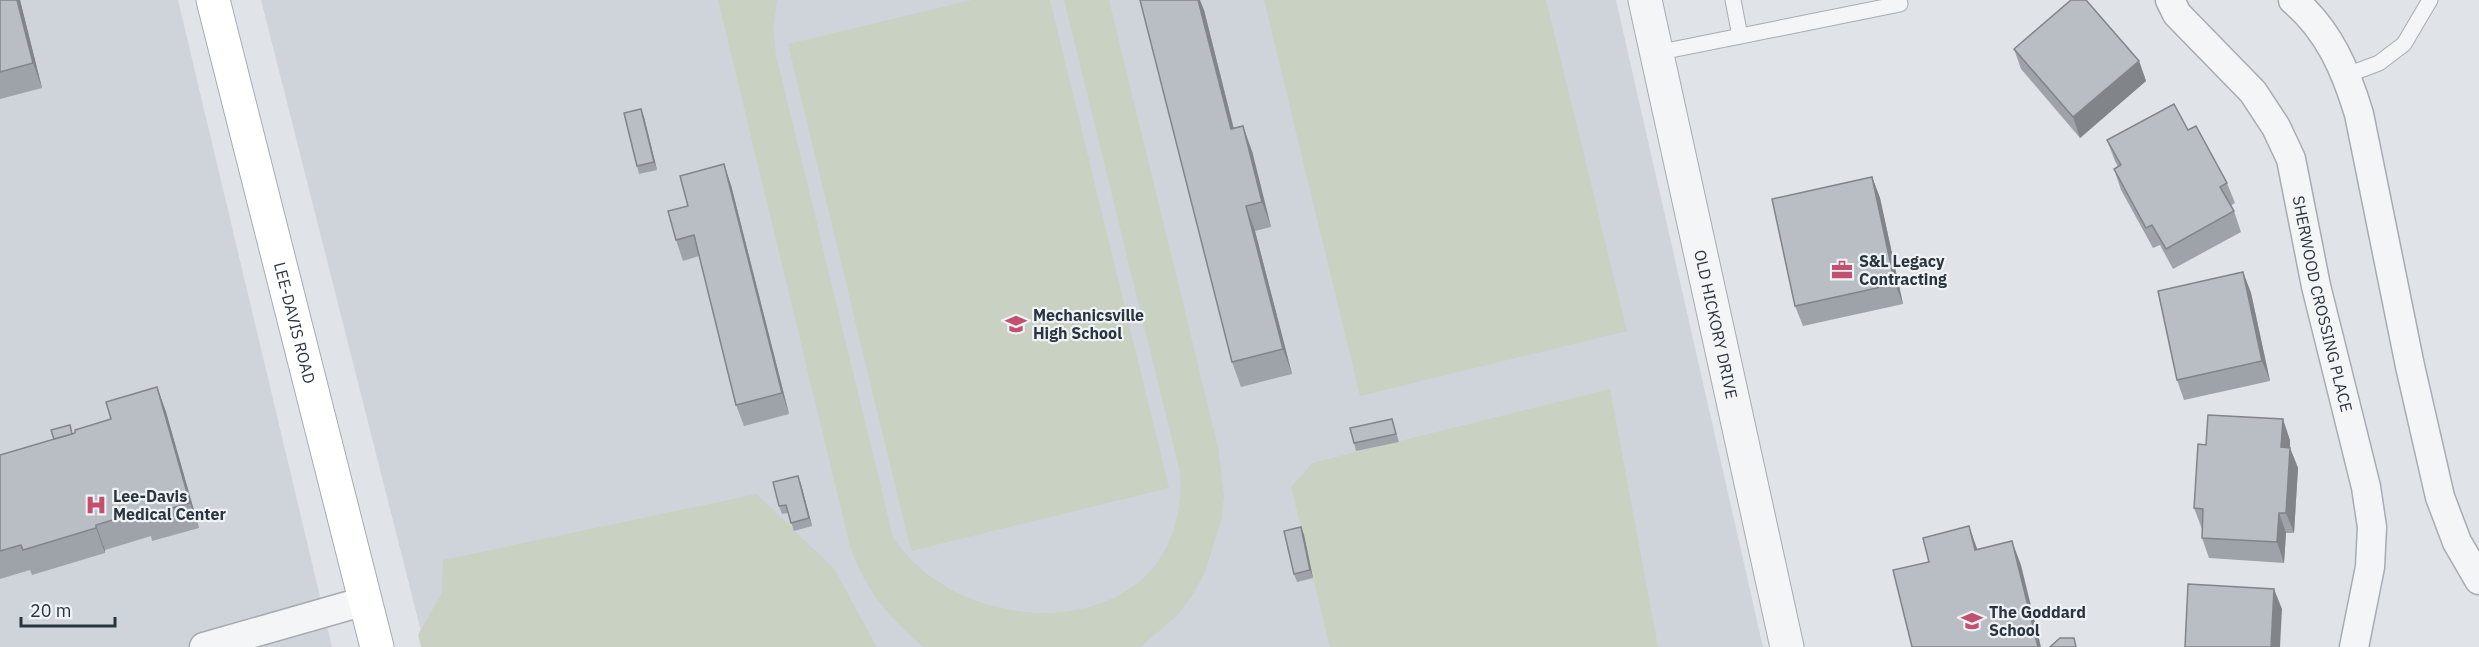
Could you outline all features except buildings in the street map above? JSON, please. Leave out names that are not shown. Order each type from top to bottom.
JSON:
[{"type":"main road","name":"LEE-DAVIS ROAD","points":[[213,0],[377,647]]},
{"type":"street","name":"OLD HICKORY DRIVE","points":[[1645,0],[1787,647]]},
{"type":"street","name":"SHERWOOD CROSSING PLACE","points":[[2170,0],[2177,14],[2253,92],[2276,127],[2291,159],[2316,286],[2366,487],[2372,526],[2370,567],[2354,647]]},
{"type":"street","points":[[2293,0],[2328,39],[2347,75],[2359,114],[2410,366],[2440,497],[2457,542],[2479,580]]},
{"type":"street","points":[[204,647],[365,601]]},
{"type":"lane","points":[[1733,0],[1740,36]]},
{"type":"lane","points":[[1656,53],[1900,4],[1899,0]]},
{"type":"lane","points":[[2347,75],[2379,63],[2403,44],[2430,0]]},
{"type":"shaded area","points":[[0,0],[178,0],[332,647],[0,647]]},
{"type":"shaded area","name":"Mechanicsville High School","points":[[261,0],[1616,0],[1763,647],[425,647]]},
{"type":"green space","points":[[718,0],[777,0],[773,30],[776,55],[893,537],[926,573],[969,598],[1017,611],[1067,611],[1112,598],[1150,571],[1174,530],[1180,472],[1064,0],[1109,0],[1218,447],[1224,497],[1221,521],[1205,572],[1192,596],[1176,617],[1140,647],[924,647],[900,626],[870,589],[850,546]]},
{"type":"green space","points":[[972,0],[1050,0],[1169,488],[911,551],[788,44]]},
{"type":"green space","points":[[1264,0],[1546,0],[1627,331],[1360,396]]},
{"type":"green space","points":[[1610,389],[1658,647],[1330,647],[1291,487],[1312,463]]},
{"type":"green space","points":[[757,494],[834,569],[877,647],[421,647],[418,635],[442,593],[443,560]]},
{"type":"place","name":"S&L Legacy Contracting","points":[[1842,270]]},
{"type":"place","name":"Mechanicsville High School","points":[[1016,324]]},
{"type":"place","name":"Lee-Davis Medical Center","points":[[96,505]]},
{"type":"place","name":"The Goddard School","points":[[1972,621]]}]
